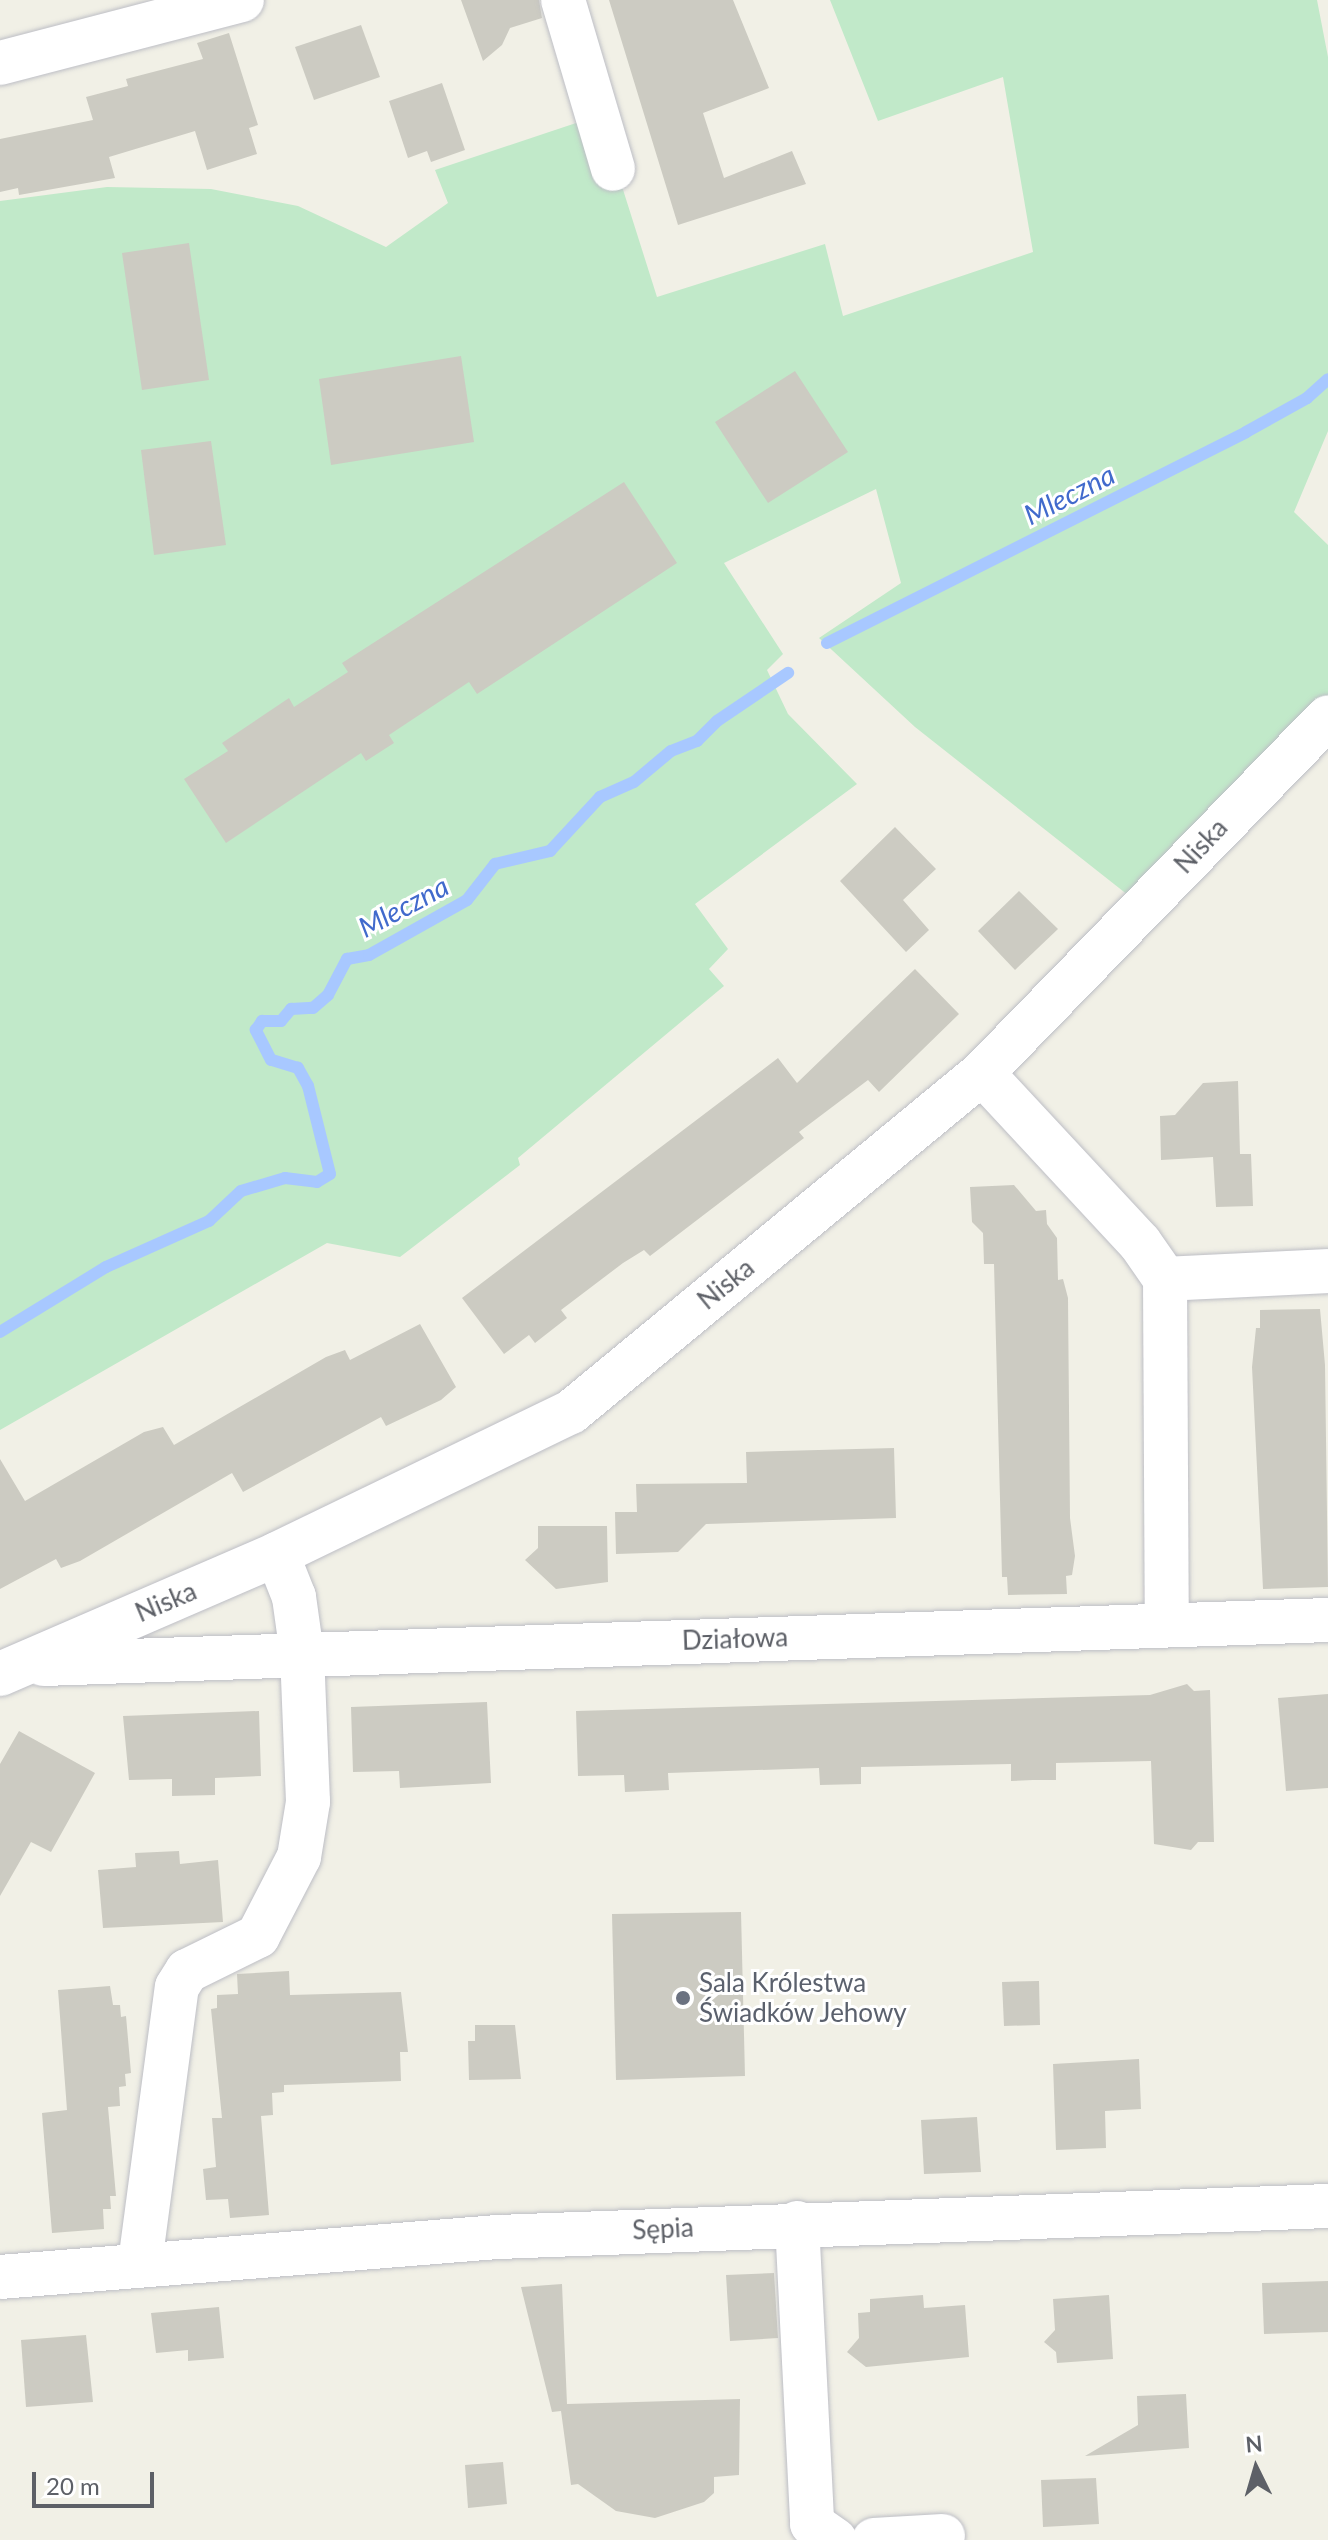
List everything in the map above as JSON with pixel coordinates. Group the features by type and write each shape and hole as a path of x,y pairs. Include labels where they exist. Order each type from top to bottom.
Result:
{"street":[{"path":"0,63 242,0"},
{"path":"563,0 613,169"},
{"name":"Niska","path":"8,1670 277,1554 571,1412 982,1073 1328,717"},
{"path":"982,1073 1140,1243 1165,1279 1167,1625"},
{"path":"1165,1279 1328,1271"},
{"path":"140,2263 177,1987 187,1971 239,1950 258,1936 299,1857 308,1802 302,1654 294,1597 277,1554"},
{"name":"Działowa","path":"8,1670 302,1654 1328,1620"},
{"name":"Sępia","path":"0,2277 140,2263 498,2237 797,2223 1328,2206"},
{"path":"797,2223 812,2524 835,2540"},
{"path":"874,2540 943,2536"}],"green space":[{"path":"830,0 1317,0 1328,57 1328,431 1294,512 1328,545 1328,701 1133,899 915,727 819,638 901,583 876,489 724,563 783,654 767,670 788,714 857,784 695,904 728,949 709,969 724,986 518,1158 520,1165 400,1257 327,1243 0,1430 0,201 107,187 211,189 298,206 386,247 448,203 435,170 585,120 619,177 657,297 825,244 843,316 1033,252 1003,77 878,121"}],"building":[{"path":"461,0 539,0 542,18 510,28 502,45 483,61"},
{"path":"609,0 733,0 769,88 703,113 724,178 792,151 806,184 678,225"},
{"path":"361,25 380,77 314,100 295,47"},
{"path":"229,33 258,125 249,128 257,154 207,170 195,131 109,157 115,178 19,195 18,188 0,192 0,139 93,120 86,97 128,86 126,79 203,59 197,43"},
{"path":"442,83 465,150 431,162 427,151 408,158 389,101"},
{"path":"189,243 209,380 142,390 122,253"},
{"path":"461,356 474,442 331,465 319,379"},
{"path":"795,371 848,452 768,503 715,422"},
{"path":"211,441 226,545 154,555 141,450"},
{"path":"624,482 677,563 477,694 469,682 389,735 394,743 366,761 361,753 226,843 184,779 228,751 222,743 289,698 294,707 348,672 342,663"},
{"path":"895,827 936,869 903,900 929,930 906,952 840,881"},
{"path":"1019,891 1058,929 1015,970 978,931"},
{"path":"915,969 959,1014 879,1092 868,1080 799,1132 804,1138 650,1256 644,1250 561,1310 567,1318 535,1343 529,1335 504,1354 462,1298 778,1058 797,1083"},
{"path":"1238,1081 1240,1154 1251,1154 1253,1206 1216,1207 1213,1157 1161,1160 1160,1116 1175,1115 1203,1083"},
{"path":"1014,1185 1036,1211 1046,1210 1047,1224 1057,1238 1058,1280 1063,1279 1068,1298 1070,1518 1075,1556 1072,1575 1066,1576 1067,1594 1008,1595 1007,1577 1002,1577 994,1264 984,1264 983,1233 972,1222 970,1187"},
{"path":"1320,1309 1325,1365 1328,1587 1263,1589 1252,1367 1256,1328 1260,1328 1260,1310"},
{"path":"420,1324 456,1387 441,1400 386,1426 381,1417 243,1492 232,1473 80,1561 61,1568 56,1559 0,1589 0,1459 25,1501 144,1432 163,1427 174,1445 326,1357 345,1350 350,1360"},
{"path":"894,1448 896,1518 706,1524 678,1552 616,1554 615,1512 637,1512 636,1484 747,1483 746,1452"},
{"path":"538,1526 607,1526 608,1582 556,1589 525,1560 538,1548"},
{"path":"1187,1684 1194,1691 1210,1690 1214,1842 1198,1842 1191,1850 1154,1844 1151,1761 1056,1763 1056,1780 1011,1781 1011,1764 861,1767 861,1784 820,1785 819,1768 668,1773 669,1790 625,1792 624,1775 578,1776 576,1711 1150,1695"},
{"path":"1328,1694 1328,1788 1286,1791 1278,1698"},
{"path":"487,1702 491,1783 400,1788 399,1771 353,1772 351,1707"},
{"path":"259,1711 261,1776 215,1778 215,1795 172,1796 172,1779 129,1780 123,1716"},
{"path":"19,1731 95,1773 51,1852 31,1842 0,1896 0,1764"},
{"path":"179,1851 180,1864 218,1860 223,1922 103,1928 98,1870 136,1867 135,1853"},
{"path":"741,1912 745,2076 616,2080 612,1914"},
{"path":"289,1971 290,1995 401,1992 408,2052 400,2052 401,2081 284,2085 284,2092 272,2093 273,2115 261,2116 269,2215 230,2218 228,2199 206,2200 203,2169 216,2167 212,2118 222,2118 211,2009 217,2008 217,1995 238,1994 237,1974"},
{"path":"1039,1981 1040,2025 1004,2026 1002,1982"},
{"path":"110,1986 113,2005 120,2005 121,2017 126,2016 131,2073 125,2074 126,2086 119,2087 120,2106 108,2107 116,2196 110,2196 111,2209 103,2209 104,2229 52,2233 42,2113 67,2110 58,1990"},
{"path":"475,2025 515,2025 521,2079 469,2080 468,2041 475,2041"},
{"path":"1139,2059 1141,2109 1105,2111 1106,2148 1056,2150 1053,2064"},
{"path":"977,2117 981,2172 924,2174 921,2120"},
{"path":"774,2273 778,2338 730,2341 726,2275"},
{"path":"1328,2281 1328,2332 1264,2334 1262,2283"},
{"path":"562,2284 567,2404 740,2399 739,2475 714,2477 714,2493 704,2502 655,2518 616,2511 578,2484 571,2485 561,2411 552,2412 521,2287"},
{"path":"923,2295 924,2308 965,2305 969,2357 866,2367 847,2352 859,2338 858,2313 870,2312 870,2299"},
{"path":"1109,2295 1113,2359 1057,2363 1056,2352 1044,2342 1055,2330 1053,2299"},
{"path":"219,2307 224,2358 188,2361 188,2350 156,2353 151,2313"},
{"path":"86,2335 93,2402 26,2407 21,2340"},
{"path":"1186,2394 1189,2448 1085,2456 1138,2425 1137,2396"},
{"path":"503,2462 507,2504 468,2508 465,2465"},
{"path":"1096,2478 1099,2524 1043,2527 1041,2480"}],"waterway":[{"name":"Mleczna","path":"827,643 1246,432 1307,398 1328,379"},
{"name":"Mleczna","path":"0,1332 106,1267 209,1221 241,1191 285,1178 317,1182 330,1174 308,1086 298,1068 271,1060 256,1030 262,1021 281,1021 291,1009 313,1008 328,995 347,959 369,955 467,900 495,864 550,851 600,797 634,782 671,751 697,741 717,721 788,673"}],"place":[{"name":"Sala Królestwa Świadków Jehowy","path":"683,1998"}]}
